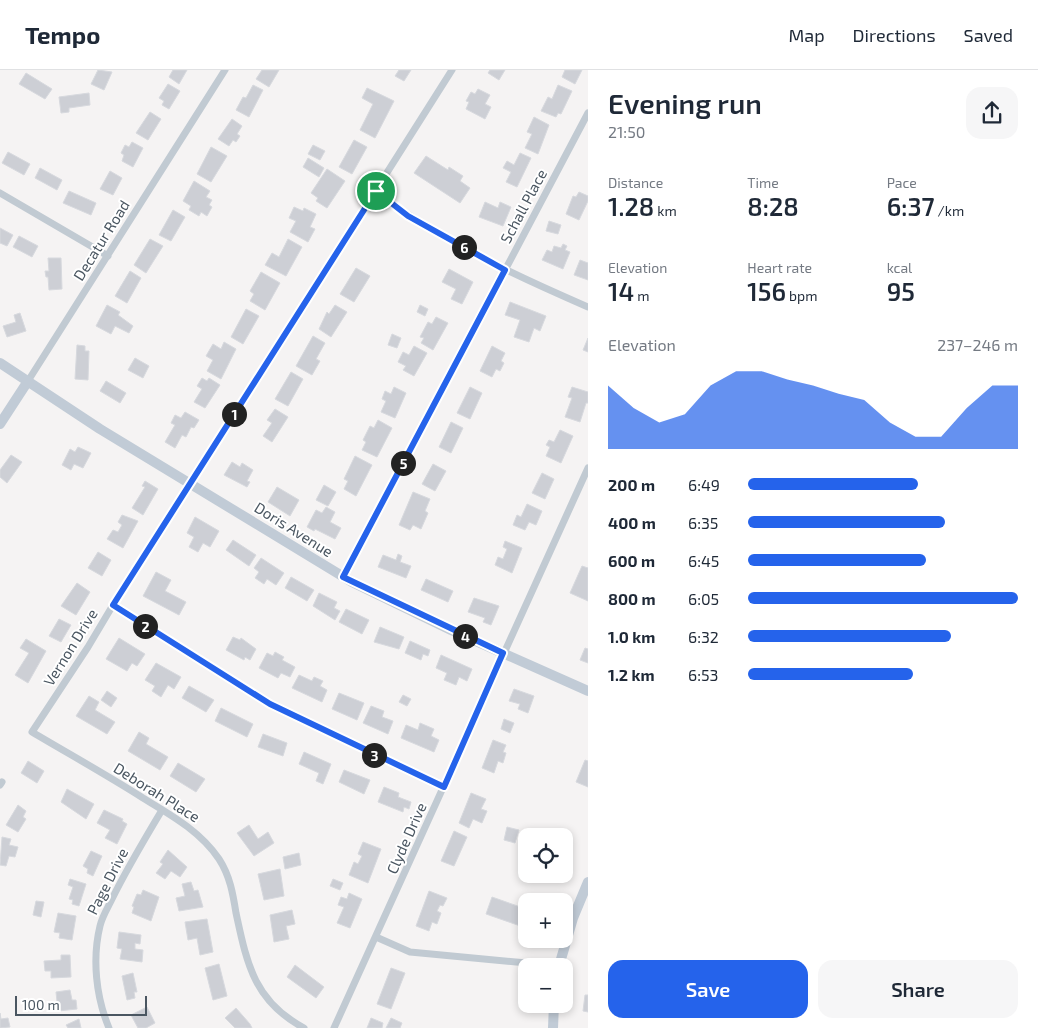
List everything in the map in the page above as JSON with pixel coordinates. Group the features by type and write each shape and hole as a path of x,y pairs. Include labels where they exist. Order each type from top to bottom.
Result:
{"street":[{"name":"Decatur Road","path":"0,424 225,70"},
{"name":"Vernon Drive","path":"32,732 88,648 113,605 452,70"},
{"name":"Schall Place","path":"343,577 588,114"},
{"path":"376,191 408,216 505,270 588,307"},
{"path":"0,193 108,256"},
{"name":"Doris Avenue","path":"0,362 100,429 343,577 588,691"},
{"name":"Clyde Drive","path":"334,1028 588,468"},
{"path":"113,605 270,704 444,787"},
{"name":"Deborah Place","path":"32,732 162,810 199,835 219,860 231,883 243,947 260,991 288,1019 304,1028"},
{"name":"Page Drive","path":"109,1028 103,1013 98,988 96,957 100,924 120,882 162,810"},
{"path":"561,958 572,918 588,882"},
{"path":"376,937 410,952 518,962"},
{"path":"553,1028 554,1013"}],"building":[{"path":"98,70 112,72 104,90 91,84"},
{"path":"173,70 187,70 179,84 169,77"},
{"path":"262,70 279,70 269,87 256,79"},
{"path":"399,70 411,70 404,81 395,76"},
{"path":"490,70 505,70 499,80 488,73"},
{"path":"565,70 582,70 575,84 562,77"},
{"path":"26,73 52,89 45,99 19,84"},
{"path":"168,84 180,91 169,109 162,105 164,101 159,98"},
{"path":"253,85 263,90 249,117 236,110 243,97 246,98"},
{"path":"558,85 572,91 561,114 558,113 556,117 541,111 548,97 552,99"},
{"path":"367,88 394,101 375,138 360,130 373,104 362,98"},
{"path":"478,89 490,95 485,104 491,107 485,119 466,109 469,102 466,101 471,92 475,94"},
{"path":"89,93 90,105 69,108 69,112 61,113 59,97"},
{"path":"150,112 161,119 148,140 136,133"},
{"path":"534,117 549,125 538,154 525,148 532,134 527,132"},
{"path":"232,119 242,126 237,134 240,136 236,142 233,140 229,146 218,139"},
{"path":"354,140 367,147 352,174 339,167"},
{"path":"132,142 143,148 133,167 122,161 124,155 121,153 125,145 129,147"},
{"path":"313,145 325,151 320,160 308,154"},
{"path":"211,147 227,156 211,182 197,174"},
{"path":"8,152 30,164 24,175 2,163"},
{"path":"520,153 531,158 517,187 506,182 511,172 503,168 507,161 514,165"},
{"path":"426,156 448,170 449,167 463,176 460,181 470,188 460,203 414,173"},
{"path":"308,158 324,168 319,177 303,167"},
{"path":"40,168 62,180 57,190 35,178"},
{"path":"327,169 345,181 327,208 316,201 318,198 311,193"},
{"path":"110,171 122,178 113,195 100,189"},
{"path":"194,181 210,191 206,197 212,200 209,205 212,207 207,216 201,212 199,216 189,210 191,206 183,201"},
{"path":"69,191 96,203 91,215 63,203"},
{"path":"579,192 588,196 588,201 579,220 566,214 573,196 576,197"},
{"path":"485,202 498,208 500,202 511,207 503,226 479,217"},
{"path":"294,207 303,211 304,208 316,214 310,227 315,229 308,242 290,232 296,221 289,218"},
{"path":"173,210 185,217 171,241 159,235"},
{"path":"549,221 561,225 558,234 546,231"},
{"path":"0,228 13,235 7,246 0,243"},
{"path":"19,236 38,246 32,257 13,247"},
{"path":"150,239 163,246 146,273 134,265"},
{"path":"288,239 302,247 286,276 265,265 272,253 279,257"},
{"path":"563,244 567,246 565,250 570,252 563,269 542,260 547,250 552,252 554,246 561,248"},
{"path":"48,258 61,258 62,289 49,290 48,277 46,277 45,271 49,271"},
{"path":"580,260 588,263 588,280 574,275"},
{"path":"356,268 370,276 354,302 340,294"},
{"path":"449,269 473,282 462,304 451,299 456,289 442,282"},
{"path":"130,271 141,278 127,303 115,296"},
{"path":"261,272 280,283 265,310 250,301 254,294 250,291"},
{"path":"510,302 546,316 540,331 534,328 529,342 514,337 520,320 505,315"},
{"path":"107,305 120,312 118,315 133,326 129,333 115,326 111,334 96,326"},
{"path":"335,305 347,312 331,337 319,329 327,312 329,314"},
{"path":"420,305 428,309 425,316 417,312"},
{"path":"246,309 259,316 243,344 231,337"},
{"path":"20,313 26,331 7,337 3,326 16,322 14,315"},
{"path":"436,317 448,323 433,350 421,343 424,338 420,337 428,322 432,324"},
{"path":"392,334 401,338 397,348 388,345"},
{"path":"313,336 325,343 316,359 320,361 312,375 296,366"},
{"path":"588,338 588,352 583,350"},
{"path":"224,342 236,349 221,379 207,371 213,360 206,356 213,344 221,349"},
{"path":"77,345 85,346 85,351 89,351 88,380 75,379"},
{"path":"414,346 427,353 414,376 403,370 406,366 398,362 403,352 409,355"},
{"path":"492,346 505,353 501,361 504,363 500,371 496,369 492,377 480,371"},
{"path":"135,358 149,366 143,378 128,370"},
{"path":"291,372 303,379 288,406 275,399"},
{"path":"202,378 207,381 209,378 220,385 205,408 194,402 202,389 197,386"},
{"path":"106,381 126,393 120,403 100,391"},
{"path":"394,387 406,393 395,418 381,412 386,401 382,399 385,391 391,394"},
{"path":"470,387 482,393 470,419 457,413"},
{"path":"572,387 588,392 588,403 586,403 580,422 565,417 572,398 568,397"},
{"path":"275,409 288,417 272,442 263,436 272,423 267,420"},
{"path":"185,412 199,420 194,428 191,427 186,437 182,435 175,448 165,442 175,425 171,423 175,415 181,418"},
{"path":"378,420 392,428 377,457 362,450 366,442 363,440 370,426 374,428"},
{"path":"451,422 463,428 451,453 439,447"},
{"path":"560,430 573,436 561,463 546,456 550,447 546,445 549,440 554,442"},
{"path":"78,447 91,453 83,468 74,464 71,470 62,465 70,449 75,452"},
{"path":"11,455 22,462 7,483 0,477 0,470"},
{"path":"355,456 372,465 356,496 344,489 348,481 344,479"},
{"path":"232,462 240,467 242,463 253,470 247,481 250,482 247,487 224,475"},
{"path":"433,464 446,471 435,491 422,484"},
{"path":"542,473 554,479 545,499 532,493"},
{"path":"145,481 158,489 143,515 132,508 145,487 142,486"},
{"path":"324,485 336,492 328,506 316,500"},
{"path":"277,487 299,500 290,516 268,502"},
{"path":"413,492 430,499 425,511 428,513 421,529 413,525 410,530 399,525"},
{"path":"527,504 542,511 536,525 529,522 525,530 513,525 517,515 521,517"},
{"path":"326,507 335,512 330,522 341,528 335,539 307,527 316,510 322,513"},
{"path":"122,515 138,521 123,548 107,539 113,530 118,532 122,525 118,522"},
{"path":"195,517 219,531 210,547 203,543 198,552 189,547 194,537 187,533"},
{"path":"233,540 256,555 249,566 226,550"},
{"path":"505,541 522,548 512,573 495,565 498,557 503,559 507,549 503,547"},
{"path":"98,552 111,560 102,576 88,568"},
{"path":"398,554 402,556 400,562 411,566 406,578 378,567 383,555 396,560"},
{"path":"261,558 284,573 276,585 267,579 264,584 255,578 259,572 254,568"},
{"path":"582,566 588,568 588,601 570,593"},
{"path":"156,572 171,580 165,591 186,602 179,615 143,596"},
{"path":"291,577 314,590 307,601 285,588"},
{"path":"426,579 453,591 448,602 421,590"},
{"path":"77,583 90,592 76,615 61,606"},
{"path":"319,593 337,602 334,608 340,611 335,620 313,606"},
{"path":"474,598 499,606 491,625 483,622 485,618 468,612"},
{"path":"346,609 369,620 362,634 339,622"},
{"path":"59,619 71,625 61,642 49,636"},
{"path":"380,627 404,637 399,649 374,642"},
{"path":"233,637 240,640 241,638 256,649 250,660 245,657 244,660 226,650"},
{"path":"119,638 145,654 137,666 132,663 127,671 106,659"},
{"path":"26,639 46,651 28,683 15,675 29,653 20,648"},
{"path":"410,641 430,650 428,656 423,654 421,660 405,653"},
{"path":"585,648 588,649 588,663 580,660"},
{"path":"275,652 284,657 282,660 295,667 290,677 281,673 278,678 259,668 267,653 273,656"},
{"path":"441,655 472,669 467,681 459,677 456,685 444,680 447,673 436,668"},
{"path":"156,663 181,677 174,689 168,685 161,697 152,691 155,686 145,680"},
{"path":"299,675 312,681 314,677 323,681 320,686 327,690 322,702 292,688"},
{"path":"189,686 214,700 206,712 182,698"},
{"path":"514,689 534,696 528,713 518,709 520,704 509,701"},
{"path":"107,691 117,698 111,707 101,700"},
{"path":"339,693 364,703 357,720 332,709"},
{"path":"403,695 411,699 407,706 399,702"},
{"path":"89,696 99,702 95,710 115,722 107,734 76,716"},
{"path":"371,706 384,711 382,717 393,721 388,734 363,723"},
{"path":"221,708 253,724 247,737 215,721"},
{"path":"504,719 514,723 510,733 501,729"},
{"path":"420,723 434,729 431,736 439,740 434,752 401,738 406,725 418,730"},
{"path":"139,732 149,738 146,744 168,757 160,770 128,751"},
{"path":"263,734 287,743 283,756 258,747"},
{"path":"493,740 506,745 503,752 506,753 503,763 498,761 494,773 482,768"},
{"path":"304,752 331,764 323,784 316,781 319,773 299,764"},
{"path":"585,760 588,761 588,787 576,782"},
{"path":"28,761 44,771 37,783 21,773"},
{"path":"178,763 205,779 196,792 170,776"},
{"path":"344,770 370,780 364,794 339,782"},
{"path":"384,787 399,793 398,797 411,802 409,809 404,807 403,812 378,802"},
{"path":"67,789 94,804 86,819 61,802"},
{"path":"471,793 486,799 481,809 487,811 482,823 473,819 469,828 459,823"},
{"path":"18,805 26,811 23,817 26,819 18,832 6,825"},
{"path":"104,810 123,819 122,821 127,824 117,844 105,838 110,830 97,823"},
{"path":"249,825 258,839 268,832 274,843 254,856 237,833"},
{"path":"507,827 518,830 515,843 504,840"},
{"path":"454,831 467,837 454,866 441,861"},
{"path":"2,837 11,839 9,845 18,847 15,857 9,856 6,866 0,865"},
{"path":"363,842 381,849 368,883 349,875 354,862 358,864 362,856 358,854"},
{"path":"168,850 187,867 180,877 171,871 165,879 156,873 163,864 160,862"},
{"path":"91,851 102,856 93,876 87,873 88,869 83,866"},
{"path":"299,853 301,865 285,869 283,857"},
{"path":"280,869 284,896 264,900 258,874"},
{"path":"70,879 86,884 79,906 72,904 73,900 69,899 73,887 68,885"},
{"path":"333,879 343,883 340,890 330,886"},
{"path":"191,882 194,891 198,890 203,907 179,911 176,898 185,896 182,884"},
{"path":"143,890 159,897 151,921 132,913 134,907 132,906 137,894 141,895"},
{"path":"429,891 447,898 443,906 440,905 437,911 441,913 437,924 432,922 429,931 416,926"},
{"path":"349,893 362,899 350,928 337,923 344,907 338,905 341,897 347,899"},
{"path":"492,897 518,906 518,925 486,914"},
{"path":"36,901 44,902 41,917 33,915"},
{"path":"292,910 295,924 286,926 289,939 274,942 270,915"},
{"path":"58,913 76,916 72,940 59,938 60,933 54,932"},
{"path":"207,919 213,952 200,955 197,938 188,940 185,922"},
{"path":"119,932 141,935 140,944 135,943 135,949 143,950 142,962 120,959 122,949 117,948"},
{"path":"61,955 70,955 71,977 51,978 51,971 45,971 44,961 61,960"},
{"path":"219,964 227,996 213,1000 205,968"},
{"path":"295,965 324,987 316,998 287,977"},
{"path":"391,968 405,973 391,1009 377,1004"},
{"path":"133,973 137,992 134,992 135,998 127,1000 122,976"},
{"path":"70,990 72,1000 76,1000 77,1009 58,1011 56,992"},
{"path":"585,995 588,995 588,1012 583,1011"},
{"path":"147,1007 155,1023 146,1028 138,1028 131,1015"},
{"path":"236,1008 252,1028 235,1028 225,1018"},
{"path":"0,1013 1,1019 8,1018 10,1027 0,1028"},
{"path":"371,1018 383,1023 382,1028 367,1028"},
{"path":"391,1018 402,1023 400,1028 386,1028"},
{"path":"79,1019 81,1028 68,1028 66,1025"}],"route":[{"path":"376,191 408,216 505,270 343,577 451,630 503,653 444,787 312,726 270,704 241,688 113,605 376,191"}]}
